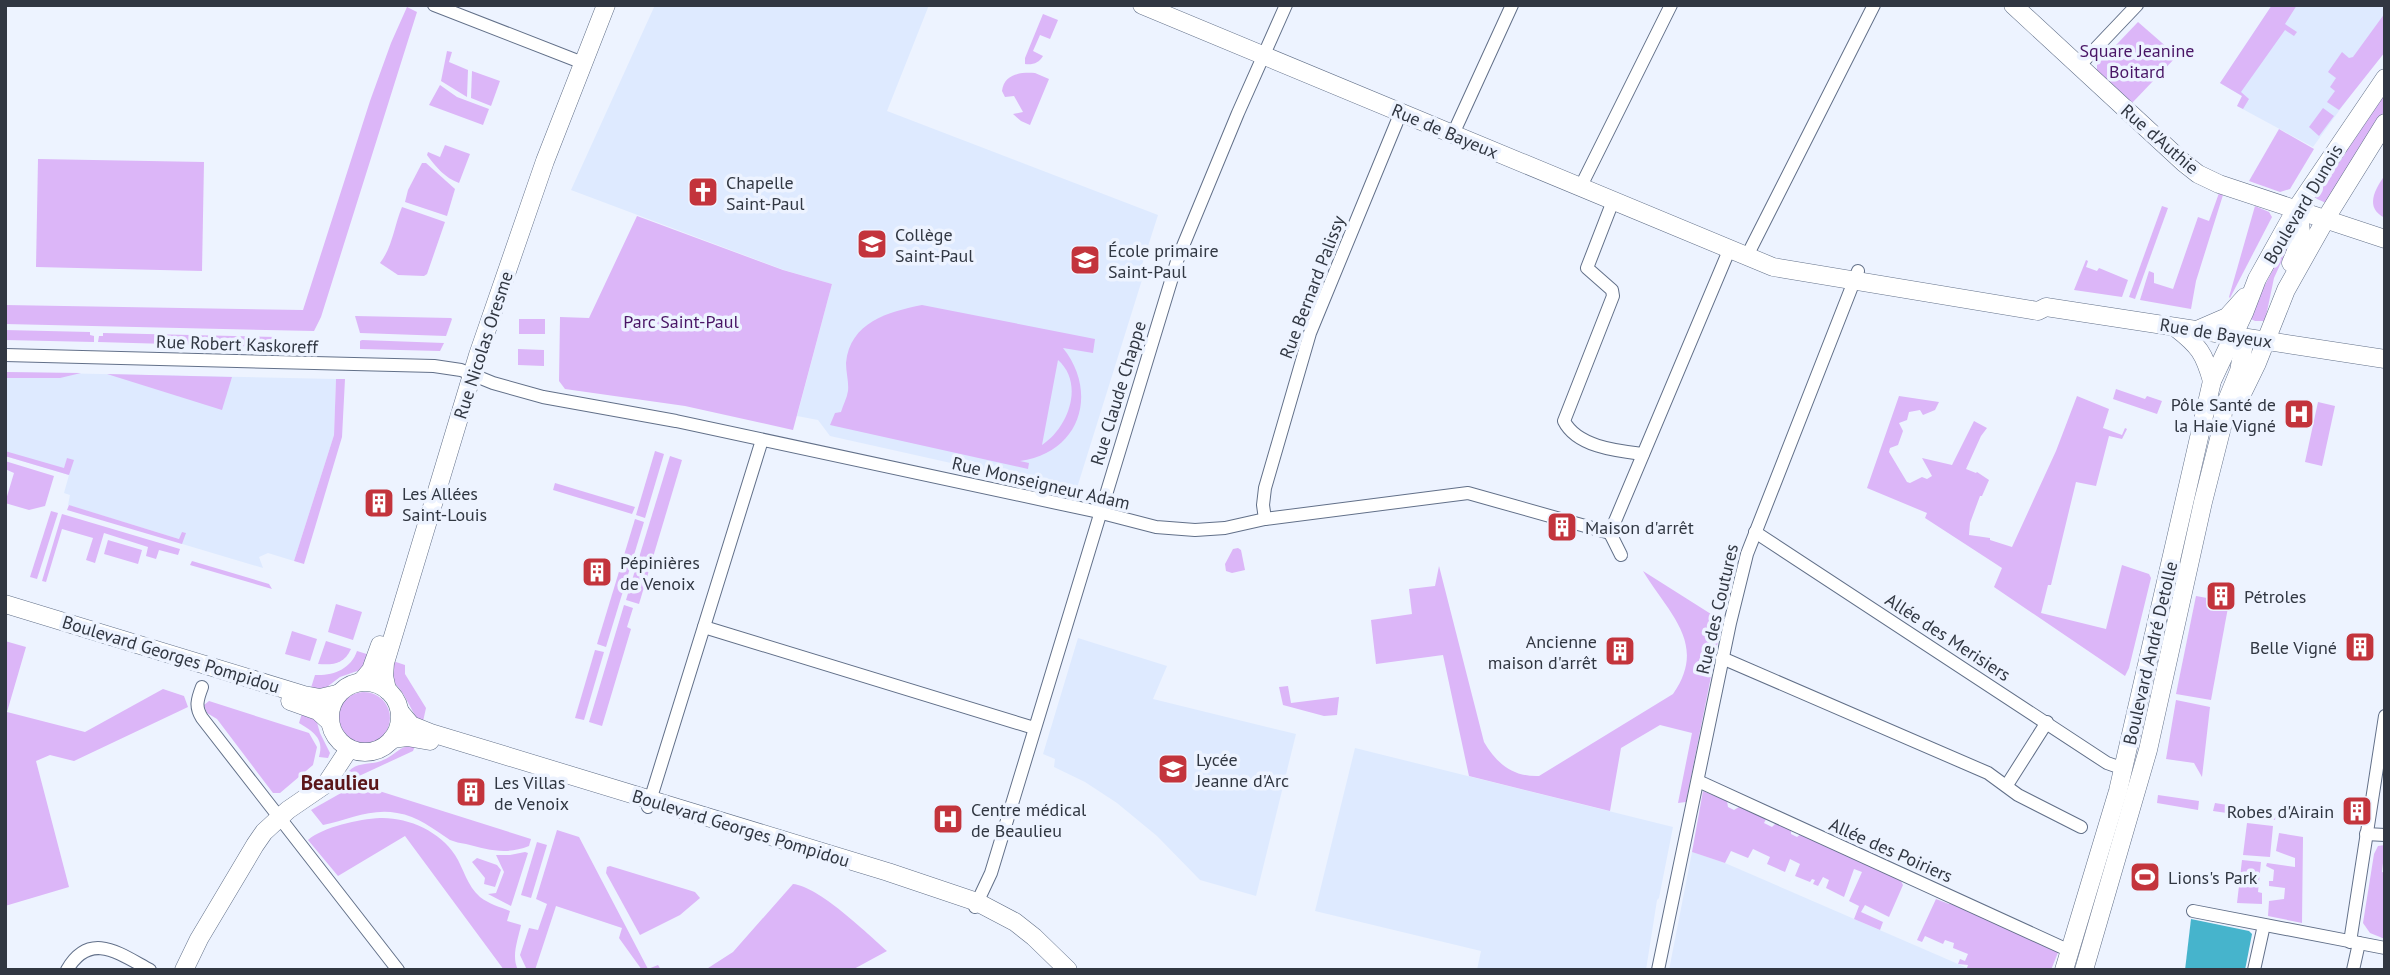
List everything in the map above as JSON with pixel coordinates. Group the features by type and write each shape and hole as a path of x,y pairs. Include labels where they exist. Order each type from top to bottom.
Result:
{"street":[{"path":"434,5 579,61"},
{"name":"Rue Nicolas Oresme","path":"360,682 371,670 378,653 468,373 545,161 596,5"},
{"name":"Rue Nicolas Oresme","path":"579,61 606,5"},
{"name":"Rue de Bayeux","path":"1142,5 1580,188 1748,254 1773,267 2040,301 2046,307 2385,359"},
{"name":"Rue Claude Chappe","path":"976,905 989,879 1178,258 1262,55 1286,5"},
{"path":"1453,134 1512,5"},
{"path":"1580,188 1671,5"},
{"path":"1748,254 1874,5"},
{"name":"Rue d'Authie","path":"2013,5 2163,145 2199,174 2219,184 2326,219"},
{"path":"2079,66 2137,5"},
{"name":"Boulevard Dunois","path":"2239,337 2258,279 2296,209 2385,78"},
{"name":"Rue Bernard Palissy","path":"1265,519 1265,488 1310,333 1401,113"},
{"name":"Boulevard Dunois","path":"2265,341 2286,290 2385,123"},
{"path":"1613,201 1587,268 1612,290 1613,296 1564,421 1572,432 1580,437 1604,447 1643,454"},
{"path":"2286,290 2291,264 2302,233 2296,209"},
{"path":"2326,219 2385,239"},
{"path":"1621,555 1611,533 1730,248"},
{"name":"Rue des Coutures","path":"1658,970 1722,658 1747,554 1857,276"},
{"path":"2197,330 2227,317 2258,279"},
{"path":"2173,327 2194,342 2203,353 2211,381"},
{"name":"Boulevard André Detolle","path":"2064,970 2123,769 2211,381 2239,337"},
{"name":"Boulevard André Detolle","path":"2084,970 2138,785 2222,427 2223,410 2239,371 2239,337"},
{"name":"Boulevard André Detolle","path":"2222,427 2233,412 2265,341"},
{"name":"Rue Robert Kaskoreff","path":"5,355 434,366 468,373"},
{"name":"Rue Nicolas Oresme","path":"387,690 384,676 386,663 468,373"},
{"name":"Rue Monseigneur Adam","path":"468,373 552,399 676,421 1100,512 1156,527 1225,528 1265,519 1468,492 1611,533"},
{"path":"649,804 762,440"},
{"name":"Allée des Merisiers","path":"1755,531 2107,763 2123,769"},
{"name":"Boulevard Georges Pompidou","path":"5,604 304,695 320,698 337,694"},
{"name":"Boulevard Georges Pompidou","path":"5,614 293,701 318,711 329,721"},
{"path":"704,627 1034,728"},
{"path":"1722,658 1988,773 2018,794 2081,827"},
{"path":"360,682 370,682 387,690 396,700 400,712 399,723 392,739 372,751 349,749 335,737 329,721 329,712 337,694 360,682"},
{"path":"202,687 197,710 398,970"},
{"name":"Boulevard Georges Pompidou","path":"400,712 411,725 431,733 649,804"},
{"path":"2353,970 2366,834 2385,716"},
{"path":"2007,785 2047,722"},
{"name":"Boulevard Georges Pompidou","path":"392,739 421,738 936,887 1015,922 1068,970"},
{"path":"184,970 247,856 264,832 326,784 349,749"},
{"path":"2123,769 2138,785"},
{"name":"Allée des Poiriers","path":"1698,781 2070,951"},
{"path":"2366,834 2385,835"},
{"name":"Boulevard Georges Pompidou","path":"976,905 1016,933 1057,970"},
{"path":"2193,911 2385,948"},
{"path":"2254,970 2264,925"},
{"path":"67,970 82,951 99,947 109,949 150,970"}],"shaded area":[{"name":"Collège Saint-Paul","path":"655,5 929,5 887,111 1158,215 1142,265 1146,267 1076,491 830,436 818,420 797,416 832,284 784,270 571,190"},
{"path":"2272,5 2385,5 2385,47 2313,147 2237,106 2242,96 2220,83"},
{"path":"5,372 336,379 334,435 294,561 268,553 259,557 263,568 68,505 70,495 64,493 69,475 5,456"},
{"name":"Lycée Jeanne d'Arc","path":"1078,638 1167,666 1153,699 1296,734 1256,896 1200,880 1157,836 1117,803 1085,782 1054,767 1055,759 1043,754"},
{"path":"1355,748 1673,827 1657,900 1646,970 1477,970 1481,951 1315,911"},
{"path":"1692,852 1725,863 1972,970 1669,970"}],"green space":[{"path":"2272,5 2297,5 2285,24 2297,32 2294,36 2285,30 2241,92 2249,99 2243,109 2237,106 2242,96 2220,83"},
{"path":"407,7 417,12 321,317 314,331 5,324 5,305 303,310 370,101"},
{"path":"2385,13 2385,52 2339,110 2327,102 2335,91 2330,87 2336,78 2328,72 2342,52 2349,58 2353,57"},
{"path":"1043,14 1058,20 1050,39 1040,35 1033,51 1043,56 1036,63 1025,64 1025,58"},
{"name":"Square Jeanine Boitard","path":"2138,22 2177,56 2132,103 2097,71 2097,65"},
{"path":"447,51 452,52 449,62 468,70 467,97 441,81"},
{"path":"472,71 500,81 491,106 471,98"},
{"path":"1035,73 1049,79 1030,125 1013,114 1023,112 1014,96 1005,97 1002,91 1009,78 1018,74"},
{"path":"440,85 457,97 489,109 483,125 429,105"},
{"path":"2385,94 2385,110 2326,203 2315,198"},
{"path":"2323,108 2334,116 2319,136 2309,127"},
{"path":"2279,129 2314,149 2290,189 2280,192 2249,181"},
{"path":"445,145 470,154 459,183 437,168 427,155 428,152 440,157"},
{"path":"38,159 204,162 202,271 36,267"},
{"path":"422,163 426,163 455,189 447,216 405,202"},
{"path":"2385,175 2385,218 2375,209 2373,198"},
{"path":"2219,193 2223,195 2196,281 2191,309 2140,300 2149,271 2154,273 2154,283 2173,289 2198,217 2209,221"},
{"path":"2162,206 2168,208 2135,299 2129,297"},
{"path":"2255,206 2269,212 2272,217 2230,298 2229,297"},
{"path":"402,207 445,222 424,276 398,275 380,263 391,243"},
{"name":"Parc Saint-Paul","path":"637,216 783,270 832,284 793,430 685,406 565,389 559,381 560,317 589,318"},
{"path":"2288,242 2290,243 2274,278 2265,321 2255,321 2249,318 2252,309"},
{"path":"2086,260 2086,267 2097,271 2099,268 2128,280 2122,297 2074,290"},
{"path":"922,305 1095,339 1093,353 1063,348 1074,365 1080,384 1078,418 1069,434 1041,456 1020,461 1029,463 1028,469 830,425 835,413 841,412 847,396 846,363 855,338 873,321","holes":["1058,360 1071,381 1070,405 1059,428 1042,445"]},
{"path":"355,316 452,319 446,336 360,333"},
{"path":"519,319 545,319 545,334 519,334"},
{"path":"5,330 90,332 90,335 94,336 94,342 5,340"},
{"path":"103,333 276,337 276,347 98,342"},
{"path":"362,340 444,343 440,351 360,349"},
{"path":"518,349 544,350 544,366 518,365"},
{"path":"5,372 81,373 60,378 5,378"},
{"path":"107,374 232,377 222,410"},
{"path":"336,379 345,379 342,437 304,564 294,561 334,435"},
{"path":"2116,389 2145,399 2147,396 2162,401 2157,414 2113,399"},
{"path":"1899,396 1939,402 1935,410 1923,415 1920,410 1909,412 1907,420 1899,423 1903,431 1898,445 1890,448 1889,452 1907,482 1932,476 1922,458 1952,465 1974,421 1987,428 1966,469 1989,480 1970,523 1969,535 1990,538 2012,547 2056,451 2077,396 2109,409 2103,428 2122,435 2125,428 2127,429 2122,439 2109,436 2096,486 2076,482 2051,585 2048,585 2041,613 2106,629 2122,565 2149,574 2151,578 2125,676 1994,587 2002,568 1925,518 1927,513 1867,488"},
{"path":"2318,402 2335,406 2322,466 2305,462"},
{"path":"5,451 64,468 67,458 74,460 69,475 5,456"},
{"path":"655,451 664,454 645,518 636,515"},
{"path":"670,456 682,460 639,604 626,600"},
{"path":"5,461 54,476 45,506 29,510 5,503 14,473 5,469"},
{"path":"555,483 635,507 632,514 553,490"},
{"path":"69,505 179,539 182,532 186,533 182,544 67,510"},
{"path":"51,511 58,513 37,579 30,577"},
{"path":"62,514 180,549 178,555 159,550 156,559 146,556 148,547 104,533 95,563 86,560 93,538 62,529 46,582 42,581"},
{"path":"635,519 644,522 606,647 597,644"},
{"path":"108,540 142,550 138,564 104,554"},
{"path":"1233,549 1241,550 1245,570 1232,573 1226,571 1225,564"},
{"path":"192,561 269,584 272,589 190,565"},
{"path":"1439,566 1484,742 1500,763 1530,776 1539,776 1673,694 1683,676 1687,660 1686,644 1681,630 1643,571 1722,621 1686,802 1678,803 1692,733 1660,725 1621,748 1610,811 1469,776 1443,655 1376,664 1371,620 1412,614 1409,589 1435,586"},
{"path":"2196,596 2229,602 2211,700 2176,694"},
{"path":"336,604 362,612 353,640 328,632"},
{"path":"624,605 633,608 627,627 631,629 602,726 589,722"},
{"path":"292,631 317,639 310,661 285,654"},
{"path":"5,641 26,647 7,712 85,732 163,689 184,696 188,707 74,761 50,755 36,761 69,887 5,906"},
{"path":"326,641 351,649 345,658 338,662 318,664"},
{"path":"595,650 604,652 584,720 575,718"},
{"path":"357,651 373,656 363,669 340,677 323,690 310,691 315,675 328,674 346,667"},
{"path":"390,660 405,665 405,674 426,708 422,726 390,679"},
{"path":"1288,686 1291,703 1339,697 1337,715 1324,716 1283,705 1279,687"},
{"path":"364,692 374,694 382,700 388,708 388,728 382,736 374,742 364,744 354,742 346,736 340,728 338,718 340,708 346,700 354,694"},
{"path":"2176,700 2210,707 2202,777 2194,763 2166,759"},
{"path":"209,701 309,733 317,747 313,765 280,793 273,793 217,719 207,713 204,705"},
{"path":"303,710 316,719 330,753 328,758 319,757 319,740 313,732 299,723"},
{"path":"416,743 413,751 359,776 349,771 360,765 381,761"},
{"path":"357,784 531,839 529,846 498,851 482,848 450,840 412,817 387,812 369,813 323,825 311,810"},
{"path":"1703,791 1727,801 1728,807 1734,810 1739,807 1766,819 1764,823 1772,827 1776,823 1791,830 1791,834 1797,837 1801,834 1901,881 1903,885 1889,917 1865,905 1861,912 1883,922 1880,930 1854,919 1859,906 1849,901 1862,872 1854,869 1844,897 1826,888 1829,880 1823,877 1818,886 1813,884 1815,880 1810,882 1795,876 1800,864 1790,859 1785,872 1767,864 1770,857 1753,849 1748,858 1731,851 1725,863 1692,852"},
{"path":"2158,795 2199,801 2198,810 2157,803"},
{"path":"2215,803 2276,813 2275,820 2213,811"},
{"path":"380,818 401,820 432,832 449,846 476,893 487,902 510,911 507,921 521,925 515,954 518,970 504,970 405,836 338,876 308,840 342,824"},
{"path":"2247,823 2273,826 2270,857 2243,855"},
{"path":"557,830 579,837 648,969 658,965 661,970 642,970 619,938 622,928 556,906 535,970 527,970 520,955 529,928 538,930 547,904 536,899"},
{"path":"2279,833 2303,837 2302,923 2268,916 2269,901 2284,899 2285,888 2269,886 2269,881 2273,881 2274,870 2266,866 2267,863 2295,867 2295,858 2276,851"},
{"path":"537,842 547,845 531,898 521,895"},
{"path":"2385,845 2382,872 2385,873 2385,939 2370,933 2363,923 2374,854 2378,846"},
{"path":"528,853 511,906 488,894 496,893 504,872 496,855"},
{"path":"477,858 497,865 501,870 495,887 484,884 485,878 472,862"},
{"path":"2242,860 2261,862 2258,892 2262,893 2262,904 2237,903"},
{"path":"607,867 695,892 700,898 680,915 640,935 606,873"},
{"path":"793,884 828,901 887,951 852,970 705,970 733,952"},
{"path":"1936,899 1949,904 1951,902 2059,950 2051,970 1972,970 1967,968 1968,965 1958,964 1960,959 1965,961 1968,954 1953,948 1954,943 1945,940 1943,944 1925,936 1922,942 1917,940"}],"water":[{"path":"2191,919 2249,931 2252,934 2245,970 2185,970"}],"place":[{"name":"Chapelle Saint-Paul","path":"703,192"},
{"name":"Collège Saint-Paul","path":"872,244"},
{"name":"École primaire Saint-Paul","path":"1085,260"},
{"name":"Pôle Santé de la Haie Vigné","path":"2299,414"},
{"name":"Les Allées Saint-Louis","path":"379,503"},
{"name":"Maison d'arrêt","path":"1562,527"},
{"name":"Pépinières de Venoix","path":"597,572"},
{"name":"Pétroles","path":"2221,596"},
{"name":"Belle Vigné","path":"2360,647"},
{"name":"Ancienne maison d'arrêt","path":"1620,651"},
{"name":"Lycée Jeanne d'Arc","path":"1173,769"},
{"name":"Les Villas de Venoix","path":"471,792"},
{"name":"Robes d'Airain","path":"2357,811"},
{"name":"Centre médical de Beaulieu","path":"948,819"},
{"name":"Lions's Park","path":"2145,877"}],"district":[{"name":"Beaulieu","path":"340,782"}]}
